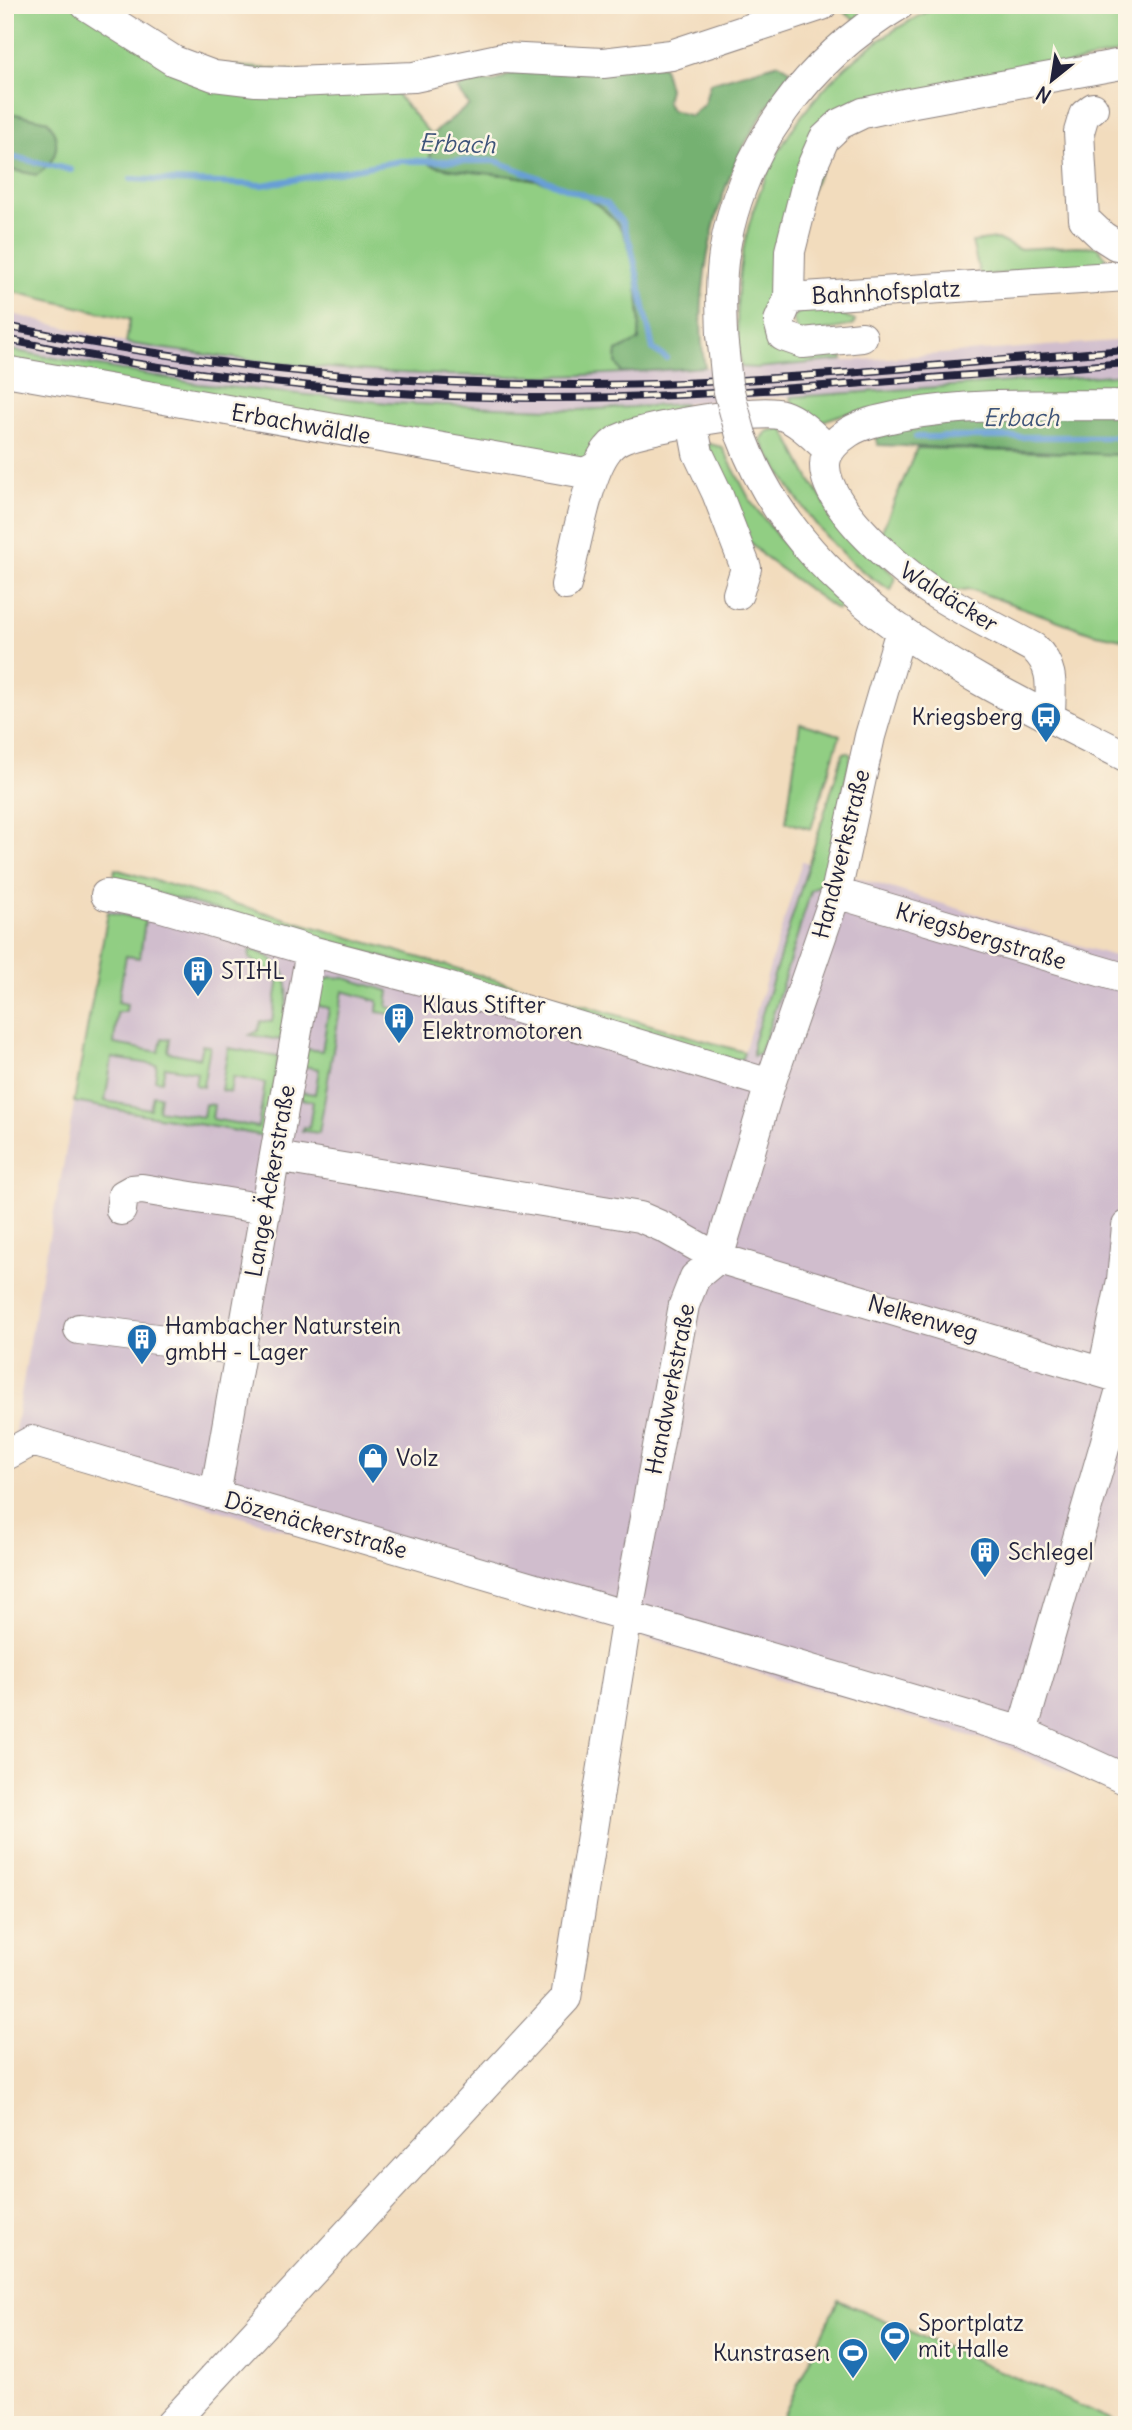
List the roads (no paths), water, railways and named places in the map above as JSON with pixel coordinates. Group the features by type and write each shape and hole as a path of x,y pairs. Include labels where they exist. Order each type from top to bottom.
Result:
{"street":[{"path":"86,5 174,61 214,76 281,82 414,77 503,58 603,63 671,55 821,6 852,36"},
{"path":"900,5 852,36 818,67 791,99 768,133 733,210 724,255 722,334 727,384 741,435 765,489 793,529 820,561 851,591 901,631 981,683 1127,757"},
{"name":"Bahnhofsplatz","path":"1124,277 789,298 790,251 810,171 824,139 840,124 863,113 909,103 1127,63"},
{"path":"1093,108 1084,115 1079,132 1084,219 1102,236 1121,244 1124,277"},
{"path":"789,298 779,321 783,336 803,343 862,337"},
{"name":"Erbachwäldle","path":"5,371 585,472 596,467"},
{"path":"566,585 596,467 609,447 622,438 657,427 780,414 794,420 829,450 849,432 881,419 934,410 1127,405"},
{"path":"695,422 698,453 717,493 746,568 738,594"},
{"name":"Waldäcker","path":"829,450 825,465 830,489 848,516 895,564 935,593 1034,648 1044,657 1050,671 1050,717"},
{"name":"Handwerkstraße","path":"170,2425 566,1998 627,1616 684,1305 695,1277 718,1258 770,1084 836,893 870,736 901,631"},
{"name":"Kriegsbergstraße","path":"836,893 1127,979"},
{"path":"106,895 158,914 444,986 770,1084"},
{"name":"Lange Äckerstraße","path":"215,1495 311,951"},
{"name":"Nelkenweg","path":"276,1157 640,1216 718,1258 1118,1377"},
{"path":"121,1210 123,1195 142,1189 265,1209"},
{"path":"1022,1732 1118,1377 1127,1226"},
{"path":"79,1329 242,1350"},
{"name":"Dözenäckerstraße","path":"8,1454 32,1441 627,1616"},
{"path":"627,1616 1022,1732 1127,1780"}],"waterway":[{"name":"Erbach","path":"5,155 71,170"},
{"name":"Erbach","path":"131,179 263,185 400,161 496,161 607,204 622,222 631,246 653,349 666,358"},
{"name":"Erbach","path":"916,437 1127,437"}],"railway":[{"path":"5,326 223,363 369,377 516,384 724,381 1127,350"},
{"path":"5,339 136,364 267,382 400,393 533,398 724,392 1127,363"}],"place":[{"name":"Kriegsberg","path":"1046,744"},
{"name":"STIHL","path":"198,998"},
{"name":"Klaus Stifter Elektromotoren","path":"399,1045"},
{"name":"Hambacher Naturstein gmbH - Lager","path":"142,1366"},
{"name":"Volz","path":"373,1485"},
{"name":"Schlegel","path":"985,1579"},
{"name":"Sportplatz mit Halle","path":"895,2363"},
{"name":"Kunstrasen","path":"853,2380"}]}
